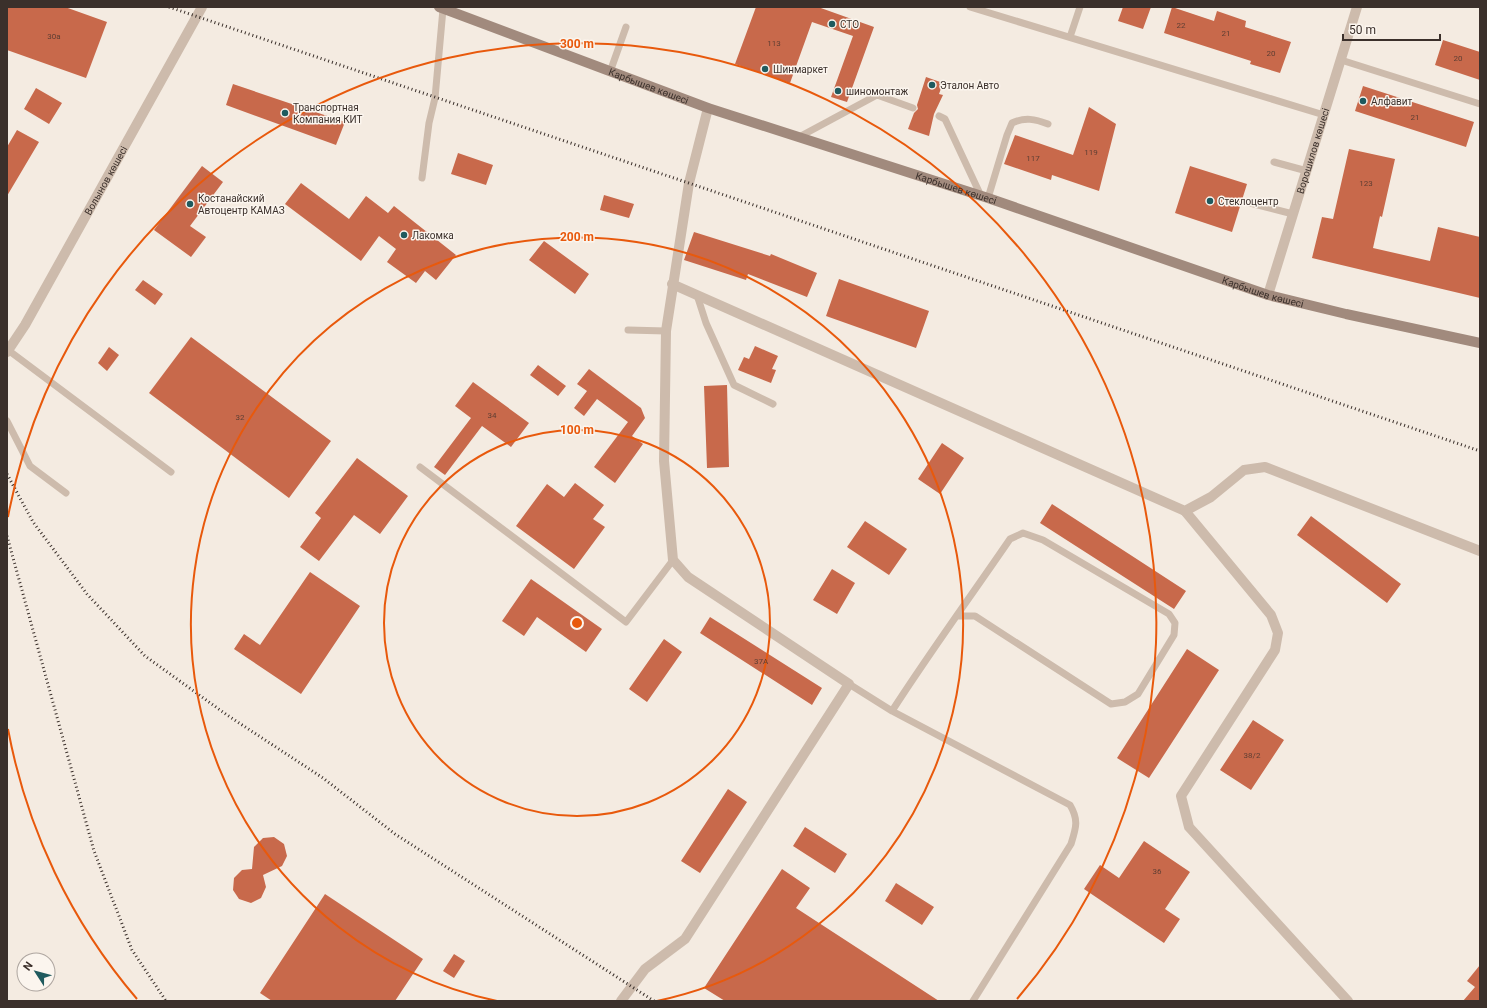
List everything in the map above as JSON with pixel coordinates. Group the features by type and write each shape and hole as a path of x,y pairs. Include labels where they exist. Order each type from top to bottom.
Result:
{"main road":[{"name":"Карбышев көшесі","path":"441,8 708,108 985,197 1268,294 1354,316 1480,343"}],"street":[{"name":"Волынов көшесі","path":"8,351 25,325 202,7"},
{"name":"Ворошилов көшесі","path":"1268,294 1357,7"},
{"path":"621,1001 644,969 685,939 849,684 688,577 673,560 664,461 666,331 672,284 689,183 708,108"},
{"path":"672,284 1185,511 1271,614 1278,632 1275,650 1181,796 1189,827 1348,1001"},
{"path":"1185,511 1211,497 1244,470 1265,467 1480,551"}],"lane":[{"path":"970,7 1324,115"},
{"path":"1070,37 1080,7"},
{"path":"422,178 429,123 435,98 441,8"},
{"path":"610,72 626,27"},
{"path":"1341,60 1480,104"},
{"path":"799,137 877,95 913,108"},
{"path":"939,116 945,118 985,197"},
{"path":"985,197 1012,123 1021,119 1036,119 1048,124"},
{"path":"1274,162 1306,171"},
{"path":"1246,202 1293,214"},
{"path":"697,295 706,322 734,385 773,404"},
{"path":"628,330 666,331"},
{"path":"8,351 171,472"},
{"path":"7,421 30,466 66,493"},
{"path":"420,467 626,622 673,560"},
{"path":"892,711 929,653 957,616 1010,539 1023,533 1043,540 1169,614 1175,623 1174,635 1138,694 1125,702 1111,704 975,616 957,616"},
{"path":"849,684 892,711 1070,805 1076,815 1077,825 1071,844 973,1001"}],"building":[{"path":"7,7 65,7 107,22 86,78 7,50"},
{"path":"756,7 818,7 874,27 847,102 831,97 853,36 812,22 790,83 735,64"},
{"path":"1123,7 1151,7 1143,29 1118,21"},
{"path":"1172,7 1214,21 1217,11 1246,21 1245,27 1291,42 1280,73 1250,64 1251,61 1164,33"},
{"path":"1443,40 1480,52 1480,80 1435,65"},
{"path":"926,77 943,83 939,94 943,95 934,114 929,136 908,129 914,113 918,109 917,105"},
{"name":"Транспортная Компания КИТ","path":"233,84 345,122 336,145 226,105"},
{"path":"1363,86 1474,122 1466,147 1355,111"},
{"path":"36,88 62,103 49,124 24,109"},
{"path":"1089,107 1116,124 1099,191 1052,175 1051,180 1004,164 1015,135 1073,155"},
{"path":"17,130 39,142 7,196 7,147"},
{"path":"1349,149 1395,159 1382,217 1380,216 1373,248 1430,261 1438,227 1480,237 1480,298 1312,258 1322,217 1333,219"},
{"path":"458,153 493,165 486,185 451,174"},
{"name":"Костанайский Автоцентр КАМАЗ","path":"202,166 223,182 190,226 206,237 191,257 154,230"},
{"name":"Стеклоцентр","path":"1190,166 1247,184 1232,232 1175,213"},
{"path":"301,183 349,219 366,196 388,213 394,206 456,255 436,280 425,271 416,283 387,262 396,249 379,236 361,261 285,204"},
{"path":"604,195 634,204 629,218 600,210"},
{"path":"694,232 770,256 771,254 817,273 807,297 748,274 746,280 684,260"},
{"path":"544,241 589,274 575,294 529,260"},
{"path":"839,279 929,311 916,348 826,316"},
{"path":"143,280 163,294 155,305 135,290"},
{"path":"191,337 331,441 289,498 149,393"},
{"path":"755,346 778,356 772,369 776,370 771,383 738,370 744,357 749,359"},
{"path":"109,347 119,355 107,371 98,363"},
{"path":"538,365 566,386 558,396 530,375"},
{"path":"589,369 641,408 645,418 632,436 643,444 615,483 594,467 628,422 597,399 584,416 574,408 587,391 577,384"},
{"path":"473,382 529,423 511,447 482,426 445,475 434,467 471,418 455,406"},
{"path":"727,385 729,467 707,468 704,386"},
{"path":"942,443 964,458 940,494 918,479"},
{"path":"357,458 408,496 380,534 354,515 319,561 300,547 321,518 315,513"},
{"path":"575,483 604,505 593,519 605,527 574,569 516,526 547,484 564,497"},
{"path":"1052,504 1186,591 1174,609 1040,523"},
{"path":"1311,516 1401,584 1387,603 1297,535"},
{"path":"865,521 907,549 889,575 847,547"},
{"path":"832,569 855,583 837,614 813,600"},
{"path":"310,572 360,606 301,694 234,649 244,634 260,645"},
{"path":"531,579 602,629 586,652 537,617 524,636 502,621"},
{"path":"710,617 822,688 812,705 700,633"},
{"path":"664,639 682,652 647,702 629,689"},
{"path":"1187,649 1219,670 1149,778 1117,758"},
{"path":"1253,720 1284,740 1251,790 1220,770"},
{"path":"728,789 747,802 700,873 681,861"},
{"path":"805,827 847,854 835,873 793,846"},
{"path":"274,837 284,844 287,856 282,866 263,875 266,887 261,898 251,903 239,899 233,890 234,878 242,870 252,869 254,847 263,838"},
{"path":"1144,841 1190,872 1165,909 1180,919 1164,943 1084,889 1100,865 1119,878"},
{"path":"782,869 810,888 796,908 939,1001 725,1001 704,988"},
{"path":"896,883 934,907 922,925 885,901"},
{"path":"325,894 423,959 395,1001 272,1001 260,993"},
{"path":"454,954 465,961 454,978 443,971"},
{"path":"1480,965 1480,1001 1463,1001 1475,987 1467,981"}],"railway":[{"path":"169,7 1480,451"},
{"path":"7,474 33,522 87,594 145,656 227,715 323,778 395,834 654,1001"},
{"path":"7,536 94,851 132,950 166,1001"}],"place":[{"name":"СТО","path":"832,24"},
{"name":"Шинмаркет","path":"765,69"},
{"name":"Эталон Авто","path":"932,85"},
{"name":"шиномонтаж","path":"838,91"},
{"name":"Алфавит","path":"1363,101"},
{"name":"Транспортная Компания КИТ","path":"285,113"},
{"name":"Стеклоцентр","path":"1210,201"},
{"name":"Костанайский Автоцентр КАМАЗ","path":"190,204"},
{"name":"Лакомка","path":"404,235"}]}
